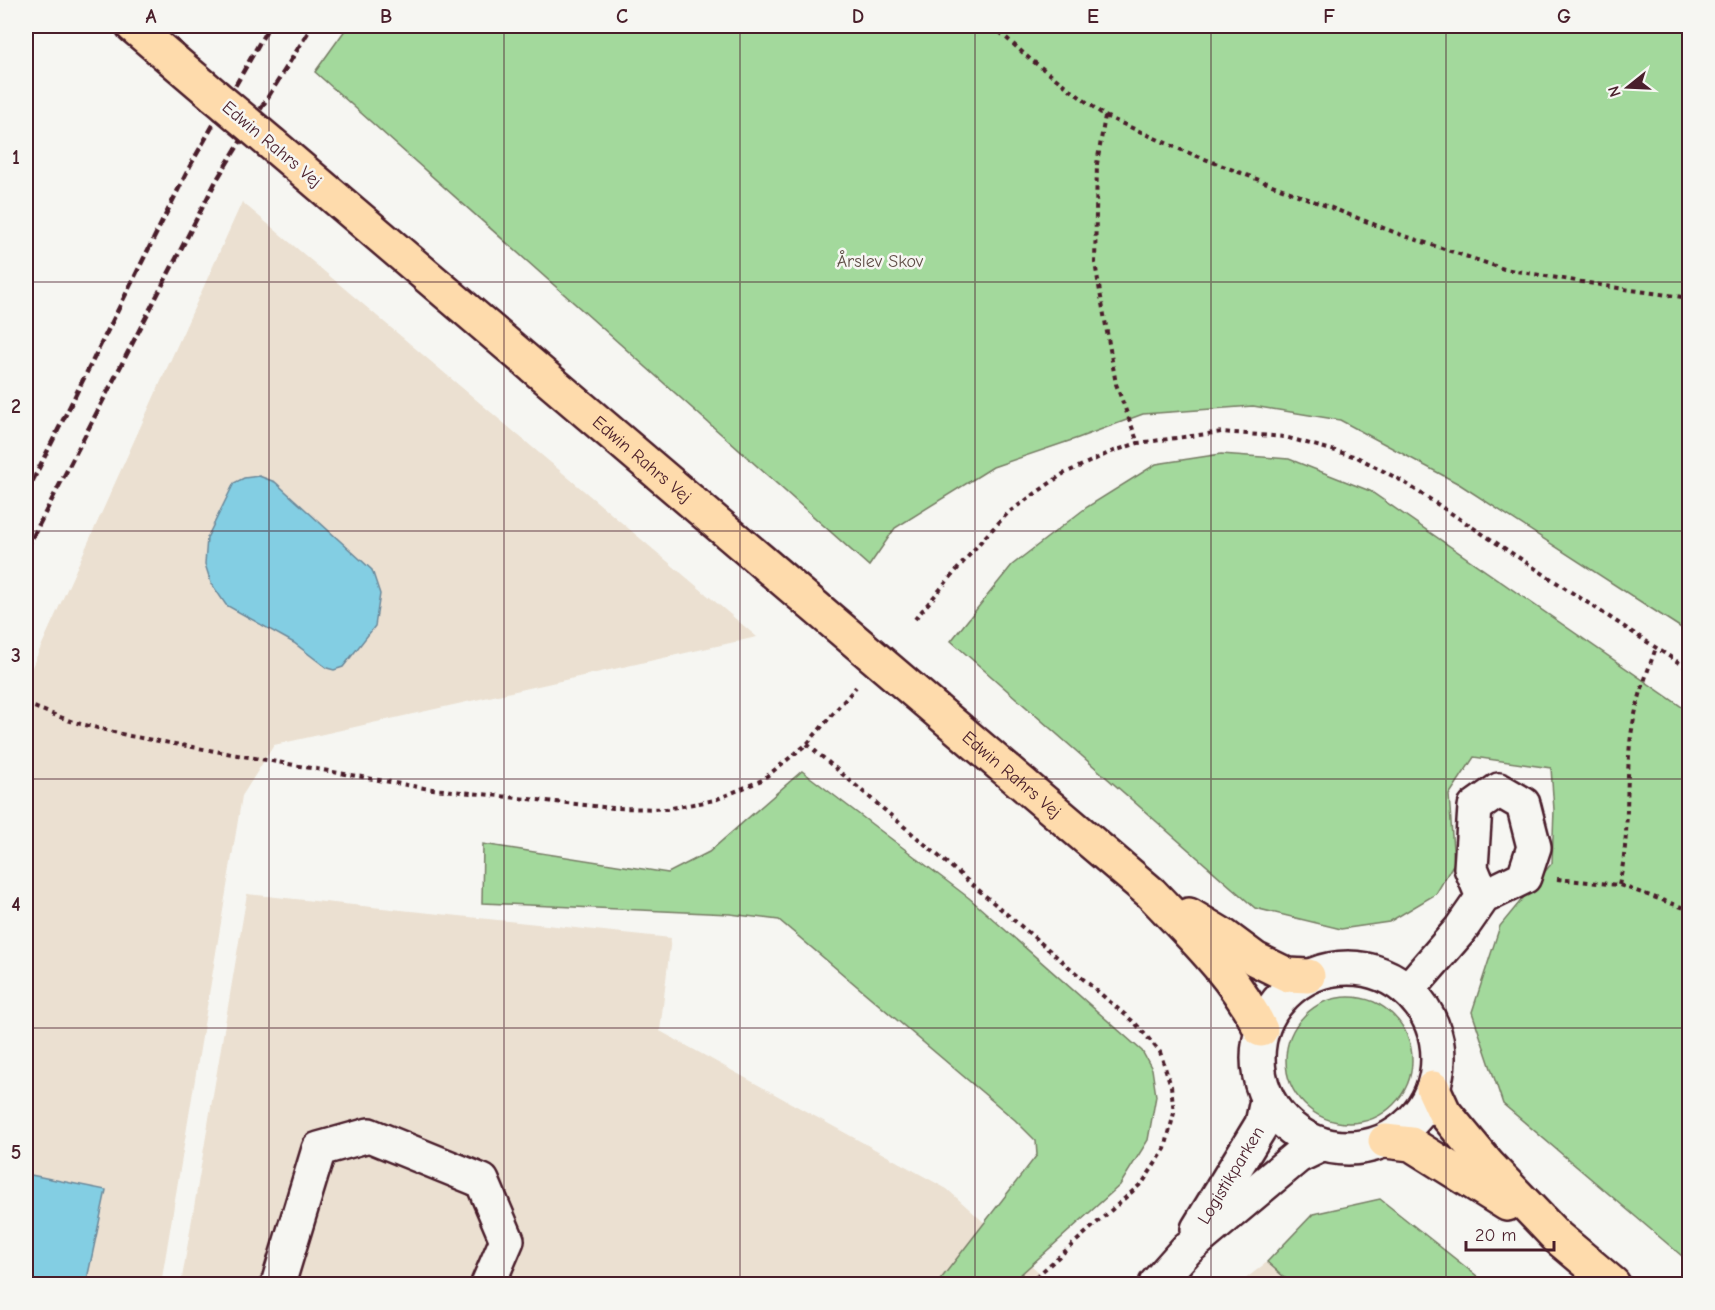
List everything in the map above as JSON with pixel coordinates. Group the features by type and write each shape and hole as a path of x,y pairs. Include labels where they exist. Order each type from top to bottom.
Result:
{"highway":[{"name":"Edwin Rahrs Vej","path":"133,26 1151,893"},
{"path":"1151,893 1224,936 1255,958 1288,975 1308,976"},
{"path":"1151,893 1212,957 1251,1009 1261,1030"},
{"path":"1433,1088 1444,1112 1488,1165 1557,1237 1612,1284"},
{"path":"1386,1141 1411,1144 1471,1180 1557,1237"}],"street":[{"path":"1408,990 1460,930 1483,897 1524,877 1534,847 1523,804 1499,790 1474,807 1471,868 1483,897"},
{"path":"1337,968 1367,969 1382,974 1408,990 1420,1003 1429,1018 1438,1053 1433,1088 1426,1104 1415,1119 1386,1141 1364,1147 1343,1149 1321,1145 1299,1135 1281,1120 1267,1100 1257,1065 1261,1030 1279,998 1308,976 1337,968"},
{"name":"Logistikparken","path":"1187,1249 1262,1124 1267,1100"},
{"path":"278,1284 319,1149 369,1135 482,1181 507,1240 488,1284"},
{"name":"Logistikparken","path":"1156,1284 1187,1249 1298,1156 1321,1145"}],"path":[{"path":"993,26 1029,59 1105,116 1184,151 1399,234 1504,269 1689,298"},
{"path":"1105,116 1096,164 1095,263 1116,384 1138,443"},
{"path":"915,619 1009,512 1063,474 1111,452 1138,443 1222,432 1285,437 1357,457 1402,481 1689,670"},
{"path":"1619,885 1624,863 1629,753 1638,696 1656,648"},
{"path":"26,704 100,729 161,742 424,788 613,808 666,809 715,800 762,780 807,744 856,687"},
{"path":"807,744 1136,1024 1160,1052 1171,1086 1174,1113 1165,1149 1143,1182 1028,1284"},
{"path":"1524,877 1619,885 1689,910"}],"shaded area":[{"path":"242,202 757,637 274,745 242,796 161,1284 26,1284 26,680"},
{"path":"247,894 671,938 660,1031 947,1189 1052,1284 181,1284"},
{"path":"1267,1262 1292,1284 1239,1284"}],"green space":[{"name":"Årslev Skov","path":"348,26 1689,26 1689,633 1459,484 1340,420 1253,406 1143,414 993,467 895,528 869,566 315,72"},
{"path":"1221,454 1289,459 1370,491 1689,712 1689,1262 1503,1104 1472,1012 1500,926 1552,863 1554,810 1551,768 1474,757 1449,795 1454,863 1436,894 1389,922 1341,929 1255,908 951,641 1012,565 1087,507 1156,464"},
{"path":"802,771 969,898 1142,1051 1152,1069 1156,1096 1148,1140 1120,1185 1010,1284 937,1284 1037,1155 1036,1141 1015,1120 779,920 730,914 482,903 483,844 668,873 709,852"},
{"path":"1349,997 1373,1001 1394,1015 1408,1036 1412,1060 1408,1084 1394,1105 1373,1119 1349,1123 1325,1119 1304,1105 1290,1084 1286,1060 1290,1036 1304,1015 1325,1001"},
{"path":"1380,1199 1487,1284 1292,1284 1267,1262 1313,1214"}],"water":[{"path":"259,476 275,482 372,570 380,594 375,626 343,667 334,670 327,668 294,643 226,605 211,583 205,564 207,538 234,483 244,478"},
{"path":"26,1174 106,1190 86,1284 26,1284"}],"railway":[{"path":"26,494 190,166 269,26"},
{"path":"26,550 216,181 312,26"}]}
